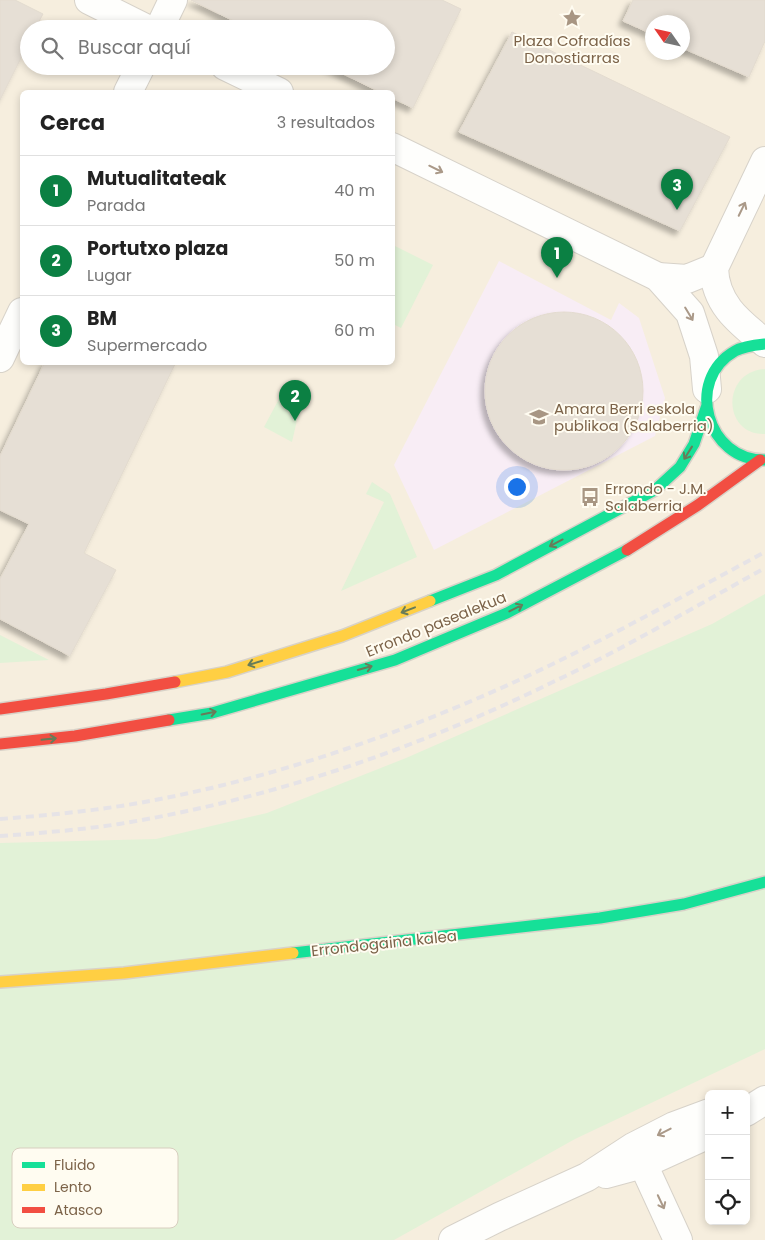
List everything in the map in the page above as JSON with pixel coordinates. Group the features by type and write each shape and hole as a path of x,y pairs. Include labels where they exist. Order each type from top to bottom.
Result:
{"main road":[{"name":"Errondo pasealekua","path":"0,709 106,694 227,672 342,636 496,575 655,490 680,467 694,444 712,374 734,352 750,346 765,344"},
{"path":"706,399 711,428 723,444 740,456 763,460"},
{"name":"Errondo pasealekua","path":"0,744 75,736 212,713 395,660 507,612 627,550 698,505 763,460"},
{"name":"Errondogaina kalea","path":"0,982 122,973 512,929 661,909 727,894 765,882"}],"street":[{"path":"89,0 129,20"},
{"path":"163,20 173,0"},
{"path":"129,90 136,75"},
{"path":"244,75 275,90"},
{"path":"395,149 658,277 690,313 704,356 706,399"},
{"path":"765,160 714,268 714,281 725,306 737,320 765,344"},
{"path":"658,277 687,278 714,268"},
{"path":"0,358 20,316"},
{"path":"750,1101 765,1098"},
{"path":"750,1109 765,1098"},
{"path":"453,1240 587,1177 633,1147 674,1126 705,1114"},
{"path":"587,1177 615,1173 643,1164 707,1135"},
{"path":"643,1164 678,1240"}],"shaded area":[{"path":"0,0 765,0 765,1240 0,1240"},
{"name":"Amara Berri eskola publikoa (Salaberria)","path":"499,261 611,320 619,303 639,318 665,398 655,436 434,550 394,465"}],"green space":[{"path":"395,246 433,265 401,328 395,325"},
{"path":"765,369 765,434 751,432 741,425 735,415 732,403 734,391 740,381 750,373"},
{"path":"280,397 300,407 292,442 264,427"},
{"path":"372,482 390,494 417,557 341,591 384,502 366,494"},
{"path":"765,594 765,1049 575,1139 394,1240 0,1240 0,843 156,839 267,813 406,758 712,624"},
{"path":"0,635 49,660 0,663"}],"building":[{"path":"0,0 15,0 43,14 40,20 20,20 20,60 0,100"},
{"path":"191,0 442,0 461,9 413,108 395,99 395,90 376,90 345,75 395,75 395,20 232,20"},
{"path":"633,0 765,0 765,41 749,77 690,51 690,15 645,15 645,31 623,21"},
{"path":"512,32 730,137 680,231 459,132"},
{"path":"564,312 594,318 620,335 637,361 643,391 637,421 620,447 594,464 564,470 534,464 508,447 491,421 485,391 491,361 508,335 534,318"},
{"path":"44,365 175,365 84,553 116,570 70,656 0,619 0,579 29,524 0,510 0,456"}],"railway":[{"path":"0,819 78,812 155,800 237,782 358,745 513,683 622,629 765,552"},
{"path":"0,836 104,826 176,813 232,801 342,769 450,729 503,706 582,668 765,568"}],"traffic: fast":[{"path":"765,344 738,349 719,364 710,380 707,398 709,417 717,434 729,447 745,457 765,460"},
{"path":"430,601 496,575 655,490 680,467 694,444 706,408"},
{"path":"169,720 212,713 395,660 507,613 627,550"},
{"path":"293,953 600,918 684,904 765,882"}],"traffic: slow":[{"path":"175,682 227,672 342,636 430,601"},
{"path":"0,982 124,973 293,953"}],"traffic: jam":[{"path":"627,550 698,505 760,460"},
{"path":"0,709 175,682"},
{"path":"0,744 75,736 169,720"}],"place":[{"name":"Plaza Cofradías Donostiarras","path":"572,18"},
{"name":"BM","path":"677,210"},
{"name":"Mutualitateak","path":"557,278"},
{"name":"Amara Berri eskola publikoa (Salaberria)","path":"539,417"},
{"name":"Portutxo plaza","path":"295,421"},
{"name":"Errondo - J.M. Salaberria","path":"590,497"}]}
